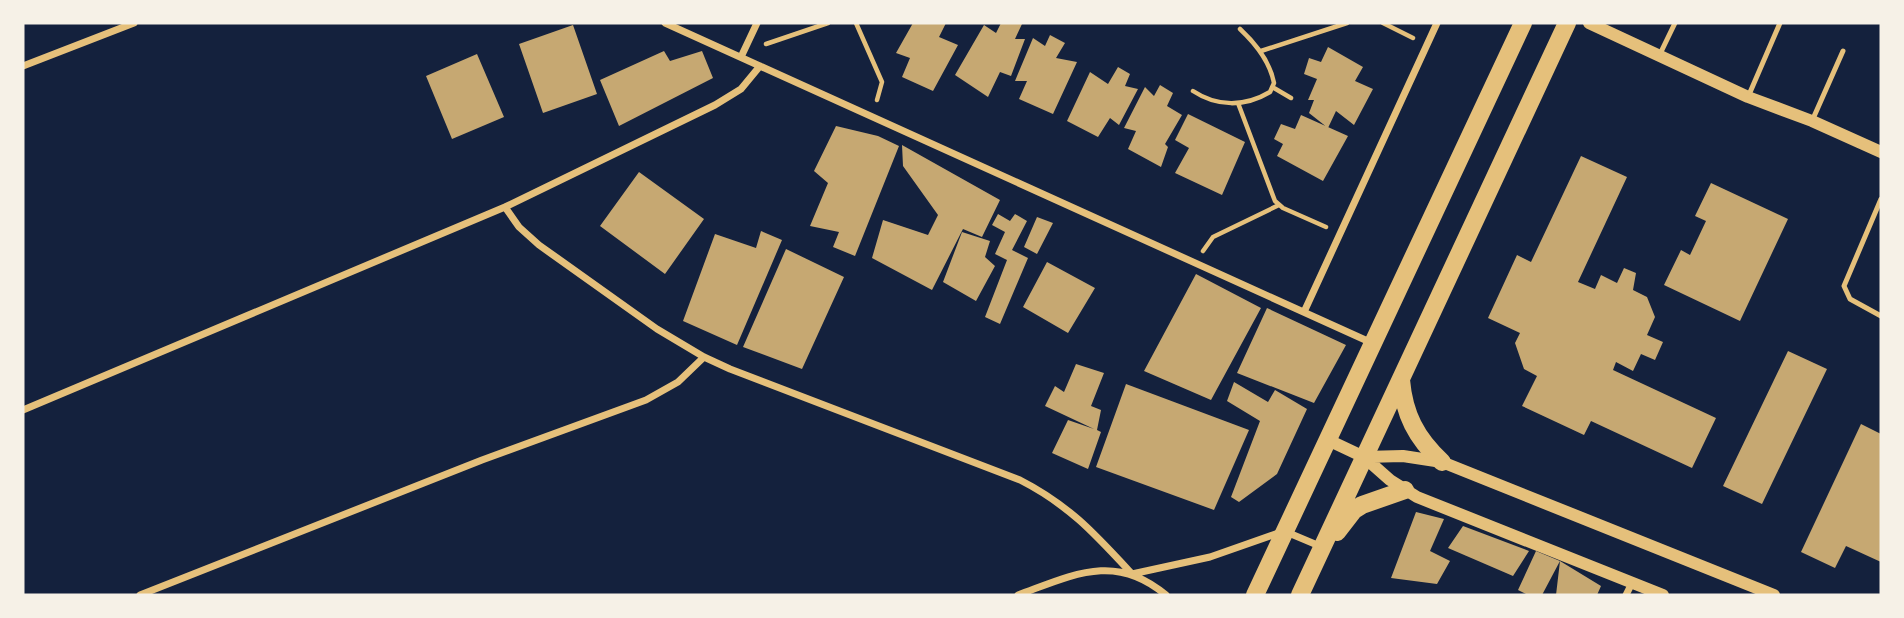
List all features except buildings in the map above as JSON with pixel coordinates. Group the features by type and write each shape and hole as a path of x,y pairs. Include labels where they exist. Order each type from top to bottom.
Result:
{"main road":[{"path":"1255,595 1522,23"},
{"path":"1300,595 1567,23"},
{"path":"1401,377 1408,415 1427,449 1441,462"},
{"path":"1322,547 1354,510 1405,490"}],"street":[{"path":"23,66 134,23"},
{"path":"665,23 743,54 760,66 1373,344"},
{"path":"743,54 757,23"},
{"path":"1304,312 1437,23"},
{"path":"1589,23 1748,96 1881,152"},
{"path":"23,410 505,207 722,102 741,89 760,66"},
{"path":"505,207 519,227 539,245 657,329 704,357 738,373 1020,480 1042,491 1082,520 1132,574"},
{"path":"140,595 482,460 646,400 678,382 704,357"},
{"path":"1328,440 1364,457 1405,490 1430,503 1629,589 1663,595"},
{"path":"1364,457 1403,456 1441,462 1774,595"},
{"path":"1132,574 1210,557 1284,531 1322,547"},
{"path":"1018,595 1093,570 1132,574 1166,595"}],"lane":[{"path":"1660,54 1675,23"},
{"path":"1748,96 1780,23"},
{"path":"1812,121 1843,51"},
{"path":"1881,199 1844,286 1850,299 1881,316"}],"path":[{"path":"743,54 828,23"},
{"path":"856,23 882,82 870,116"},
{"path":"1261,51 1347,23"},
{"path":"1383,23 1427,45"},
{"path":"1193,91 1214,102 1238,103 1265,95 1273,88 1274,79 1261,51 1240,29"},
{"path":"1273,88 1291,98"},
{"path":"1238,103 1272,196 1279,205 1340,233"},
{"path":"1198,264 1208,241 1213,237 1279,205"}]}
